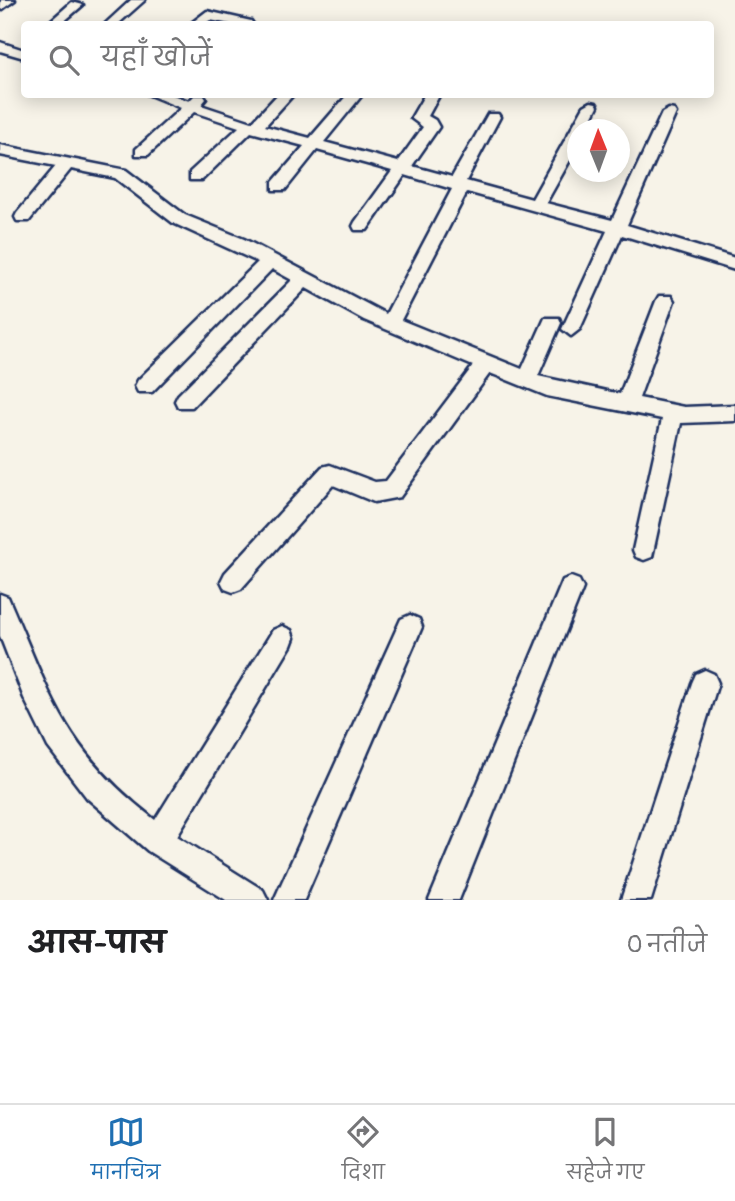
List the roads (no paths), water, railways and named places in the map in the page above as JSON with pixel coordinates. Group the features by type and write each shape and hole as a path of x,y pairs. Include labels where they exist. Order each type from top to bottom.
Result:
{"street":[{"path":"0,7 9,0"},
{"path":"114,21 139,0"},
{"path":"57,21 77,5"},
{"path":"200,21 207,15 233,21"},
{"path":"0,46 21,51"},
{"path":"196,176 283,98"},
{"path":"279,186 353,98"},
{"path":"361,226 430,127 430,123 419,118 431,98"},
{"path":"142,152 197,100 252,127 313,145 734,258"},
{"path":"584,119 591,106"},
{"path":"571,329 669,113"},
{"path":"391,322 493,117"},
{"path":"0,149 120,174 179,219 238,243 371,315 547,388 673,413 735,413"},
{"path":"536,206 567,150"},
{"path":"23,217 67,163"},
{"path":"145,386 271,260"},
{"path":"185,401 304,279"},
{"path":"627,403 665,301"},
{"path":"527,379 552,323"},
{"path":"233,581 330,474 374,492 392,490 487,362"},
{"path":"644,550 673,413"},
{"path":"444,900 571,588"},
{"path":"0,605 62,747 115,808 158,841 253,900"},
{"path":"289,900 410,627"},
{"path":"158,841 282,638"},
{"path":"636,900 705,683"}]}
